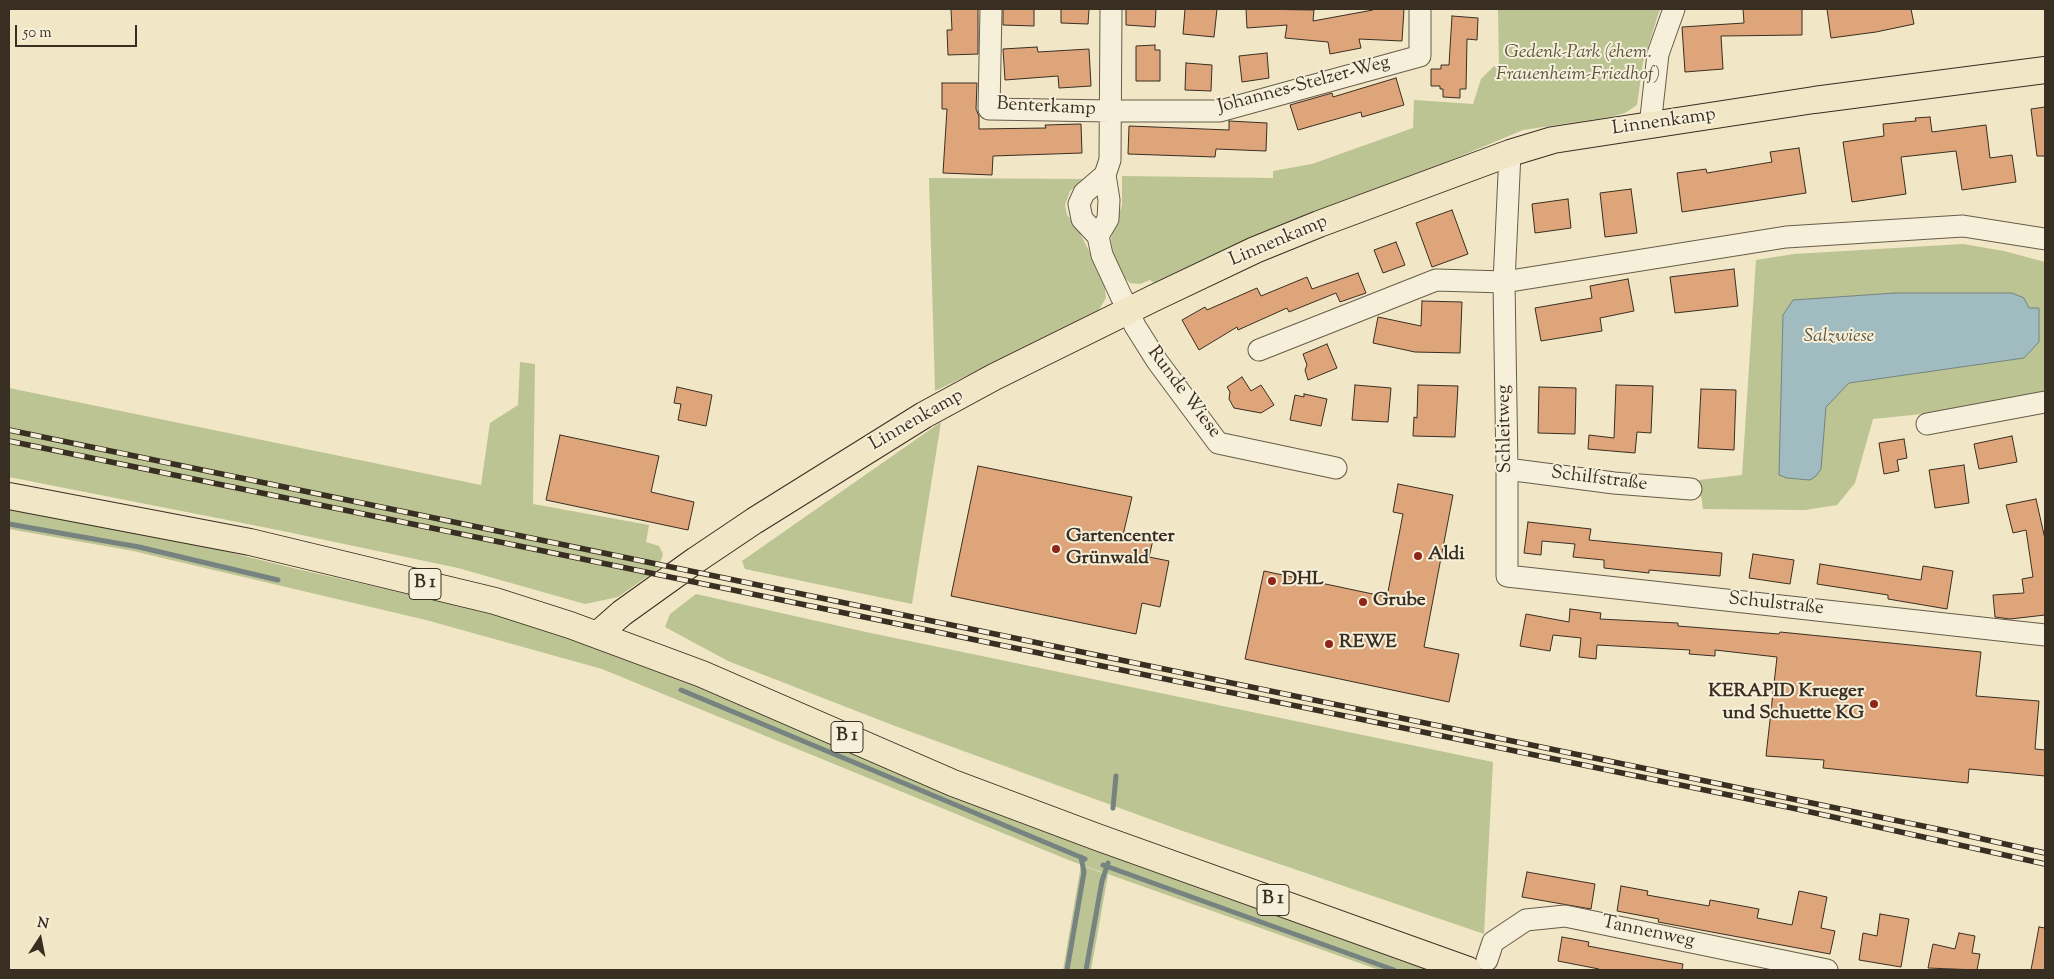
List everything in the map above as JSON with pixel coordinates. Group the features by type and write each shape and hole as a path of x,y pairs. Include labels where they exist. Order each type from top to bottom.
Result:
{"main road":[{"name":"Linnenkamp","path":"598,635 622,613 696,560 881,441 994,377 1254,250 1542,142 1814,100 2045,70"},
{"name":"B 1","path":"9,496 250,542 496,601 598,635 702,674 953,783 1097,837 1478,965"}],"street":[{"name":"Benterkamp","path":"991,9 989,109 1110,111"},
{"path":"1105,175 1084,193 1079,204 1082,219 1098,236 1108,219 1110,200 1105,175 1110,160 1111,9"},
{"name":"Johannes-Stelzer-Weg","path":"1110,111 1220,111 1420,56 1420,9"},
{"path":"1650,126 1658,54 1674,9"},
{"name":"Schleitweg","path":"1507,576 1508,469 1504,282 1510,153"},
{"path":"1260,350 1436,280 1504,282 1786,237 1963,226 2045,239"},
{"name":"Runde Wiese","path":"1098,236 1102,255 1127,311 1157,361 1218,443 1336,468"},
{"path":"1927,424 2045,402"},
{"name":"Schilfstraße","path":"1508,469 1614,483 1691,489"},
{"name":"Schulstraße","path":"1507,576 2045,635"},
{"name":"Tannenweg","path":"1478,965 1494,942 1526,920 1565,916 1827,970"}],"green space":[{"name":"Gedenk-Park (ehem. Frauenheim-Friedhof)","path":"1498,9 1660,9 1643,62 1637,105 1625,113 1610,117 1523,130 1155,284 1150,280 1140,284 1130,283 1124,277 1112,252 1111,238 1122,205 1122,176 1273,178 1273,171 1312,164 1413,128 1414,100 1473,104 1481,79 1494,66 1499,66"},
{"path":"929,178 1085,179 1070,191 1065,205 1067,215 1077,227 1104,281 1106,298 1097,313 935,391"},
{"name":"Salzwiese","path":"1963,244 2004,251 2045,262 2045,396 1962,410 1873,419 1855,483 1837,505 1805,510 1703,509 1699,480 1742,475 1756,260 1794,254"},
{"path":"520,362 535,364 533,504 649,525 646,542 659,546 663,554 658,569 618,597 585,604 458,568 9,477 9,388 481,485 490,423 518,405"},
{"path":"941,422 912,604 745,569 742,561"},
{"path":"9,504 151,533 297,569 475,609 606,648 1446,970 1379,970 1071,861 602,669 426,620 133,551 9,529"},
{"path":"696,594 866,632 1493,762 1484,934 1177,829 895,726 728,661 665,627 670,614"},
{"path":"1081,865 1108,875 1091,970 1063,970"}],"water":[{"path":"1895,293 2012,293 2024,298 2029,308 2039,308 2039,342 2024,358 1849,383 1826,407 1821,469 1816,476 1810,480 1787,478 1779,475 1783,315 1793,300"}],"building":[{"path":"951,9 978,9 978,54 948,55 947,30 952,30"},
{"path":"1003,9 1034,9 1034,26 1003,25"},
{"path":"1061,9 1089,9 1088,24 1061,23"},
{"path":"1126,9 1156,9 1155,27 1126,25"},
{"path":"1185,9 1217,9 1214,37 1183,34"},
{"path":"1246,9 1314,10 1313,21 1373,9 1404,9 1402,41 1359,39 1361,48 1330,54 1328,42 1285,38 1287,25 1247,28"},
{"path":"1743,9 1802,9 1802,35 1721,36 1723,69 1685,72 1682,27 1744,23"},
{"path":"1827,9 1911,9 1914,24 1876,32 1831,38"},
{"path":"1452,16 1478,18 1477,40 1467,39 1466,89 1460,89 1460,98 1443,97 1443,89 1440,89 1440,86 1431,86 1431,69 1441,69 1441,65 1449,65"},
{"path":"1155,45 1155,50 1160,50 1160,81 1136,81 1136,46"},
{"path":"1037,47 1038,52 1089,49 1091,86 1059,88 1058,76 1005,80 1003,49"},
{"path":"1267,53 1269,78 1242,82 1239,56"},
{"path":"1186,63 1212,65 1211,91 1185,90"},
{"path":"1396,78 1404,105 1362,117 1361,112 1298,130 1290,105 1332,93 1333,97"},
{"path":"942,83 977,83 976,109 979,116 979,129 1046,128 1045,125 1081,124 1082,153 993,156 992,175 943,173 947,109 942,109"},
{"path":"2045,107 2045,156 2037,156 2031,109"},
{"path":"1930,117 1932,132 1986,125 1990,158 2012,155 2016,182 1962,190 1956,151 1901,157 1906,194 1852,202 1843,142 1884,136 1883,124 1916,121 1915,118"},
{"path":"1229,121 1267,123 1266,151 1216,149 1215,157 1128,154 1129,126 1229,130"},
{"path":"1799,148 1806,193 1682,212 1677,173 1706,169 1707,173 1772,162 1770,152"},
{"path":"1631,189 1637,233 1605,237 1600,193"},
{"path":"1568,199 1571,228 1535,233 1532,204"},
{"path":"1452,210 1468,254 1432,267 1416,223"},
{"path":"1396,242 1405,265 1383,273 1374,250"},
{"path":"1734,269 1738,306 1675,313 1670,277"},
{"path":"1358,273 1366,293 1340,302 1336,293 1289,312 1287,308 1238,330 1237,327 1199,350 1182,320 1205,307 1207,310 1257,288 1261,296 1307,277 1312,289"},
{"path":"1628,279 1634,311 1600,318 1602,331 1541,341 1535,308 1592,298 1590,286"},
{"path":"1422,301 1462,302 1460,353 1415,352 1373,343 1378,317 1421,326"},
{"path":"1327,344 1337,368 1308,380 1305,370 1307,365 1303,354"},
{"path":"1242,377 1251,391 1261,385 1274,405 1261,413 1234,408 1229,399 1230,392 1227,387"},
{"path":"1355,385 1391,388 1388,422 1352,420"},
{"path":"1418,385 1458,386 1455,437 1413,436 1414,417 1417,418"},
{"path":"1616,385 1653,386 1651,433 1637,432 1635,453 1588,449 1589,435 1614,438"},
{"path":"677,387 712,395 706,426 678,420 681,404 674,403"},
{"path":"1539,387 1576,388 1575,434 1538,433"},
{"path":"1701,389 1736,390 1734,450 1698,448"},
{"path":"1304,394 1327,399 1321,426 1290,420 1295,395 1304,397"},
{"path":"560,435 659,456 651,492 694,502 688,530 546,500"},
{"path":"2012,436 2017,462 1979,469 1974,444"},
{"path":"1904,439 1907,458 1897,460 1899,471 1884,474 1879,443"},
{"path":"1964,465 1969,503 1935,508 1929,470"},
{"name":"Gartencenter Grünwald","path":"978,466 1132,497 1123,535 1153,540 1149,557 1169,561 1160,607 1142,603 1136,634 951,596"},
{"name":"REWE","path":"1398,484 1453,495 1424,647 1459,654 1449,702 1245,659 1264,571 1387,597 1403,514 1393,512"},
{"path":"2036,499 2045,539 2045,615 2010,619 1995,617 1993,595 2024,593 2022,579 2033,577 2026,530 2013,533 2006,505"},
{"path":"1528,522 1591,529 1589,540 1722,553 1720,576 1649,570 1649,573 1604,568 1604,560 1573,557 1575,544 1542,541 1541,555 1524,553"},
{"path":"1753,554 1794,560 1790,584 1749,578"},
{"path":"1820,564 1921,580 1923,566 1953,571 1947,609 1888,599 1888,595 1817,584"},
{"name":"KERAPID Krueger und Schuette KG","path":"1570,609 1601,613 1600,619 1678,623 1678,626 1779,634 1780,632 1981,652 1976,696 2039,701 2035,749 2045,750 2045,776 1969,769 1968,783 1823,768 1824,760 1766,756 1777,657 1715,650 1715,656 1689,654 1690,650 1597,645 1596,659 1579,657 1581,638 1553,635 1550,651 1520,646 1526,614 1569,622"},
{"path":"1527,872 1595,884 1591,909 1522,897"},
{"path":"1621,886 1648,891 1647,895 1709,906 1710,900 1759,909 1757,918 1792,925 1799,891 1827,897 1821,928 1835,931 1830,954 1658,922 1659,919 1617,911"},
{"path":"1880,914 1909,919 1901,967 1859,960 1863,933 1877,936"},
{"path":"2039,927 2045,928 2045,970 2031,970"},
{"path":"1959,933 1975,936 1972,953 1980,954 1977,970 1928,968 1933,944 1955,949"},
{"path":"1562,937 1589,942 1588,946 1683,964 1682,970 1599,970 1558,961"}],"waterway":[{"path":"9,524 139,547 278,580"},
{"path":"681,690 1085,859"},
{"path":"1113,808 1116,776"},
{"path":"1067,970 1084,872 1081,857"},
{"path":"1086,970 1102,881 1108,863"},
{"path":"1103,865 1394,970"}],"railway":[{"path":"9,430 1947,831 2045,853"},
{"path":"9,441 1797,809 2045,864"}],"place":[{"name":"Gartencenter Grünwald","path":"1056,549"},
{"name":"Aldi","path":"1418,556"},
{"name":"DHL","path":"1272,581"},
{"name":"Grube","path":"1363,602"},
{"name":"REWE","path":"1329,644"},
{"name":"KERAPID Krueger und Schuette KG","path":"1874,704"}]}
